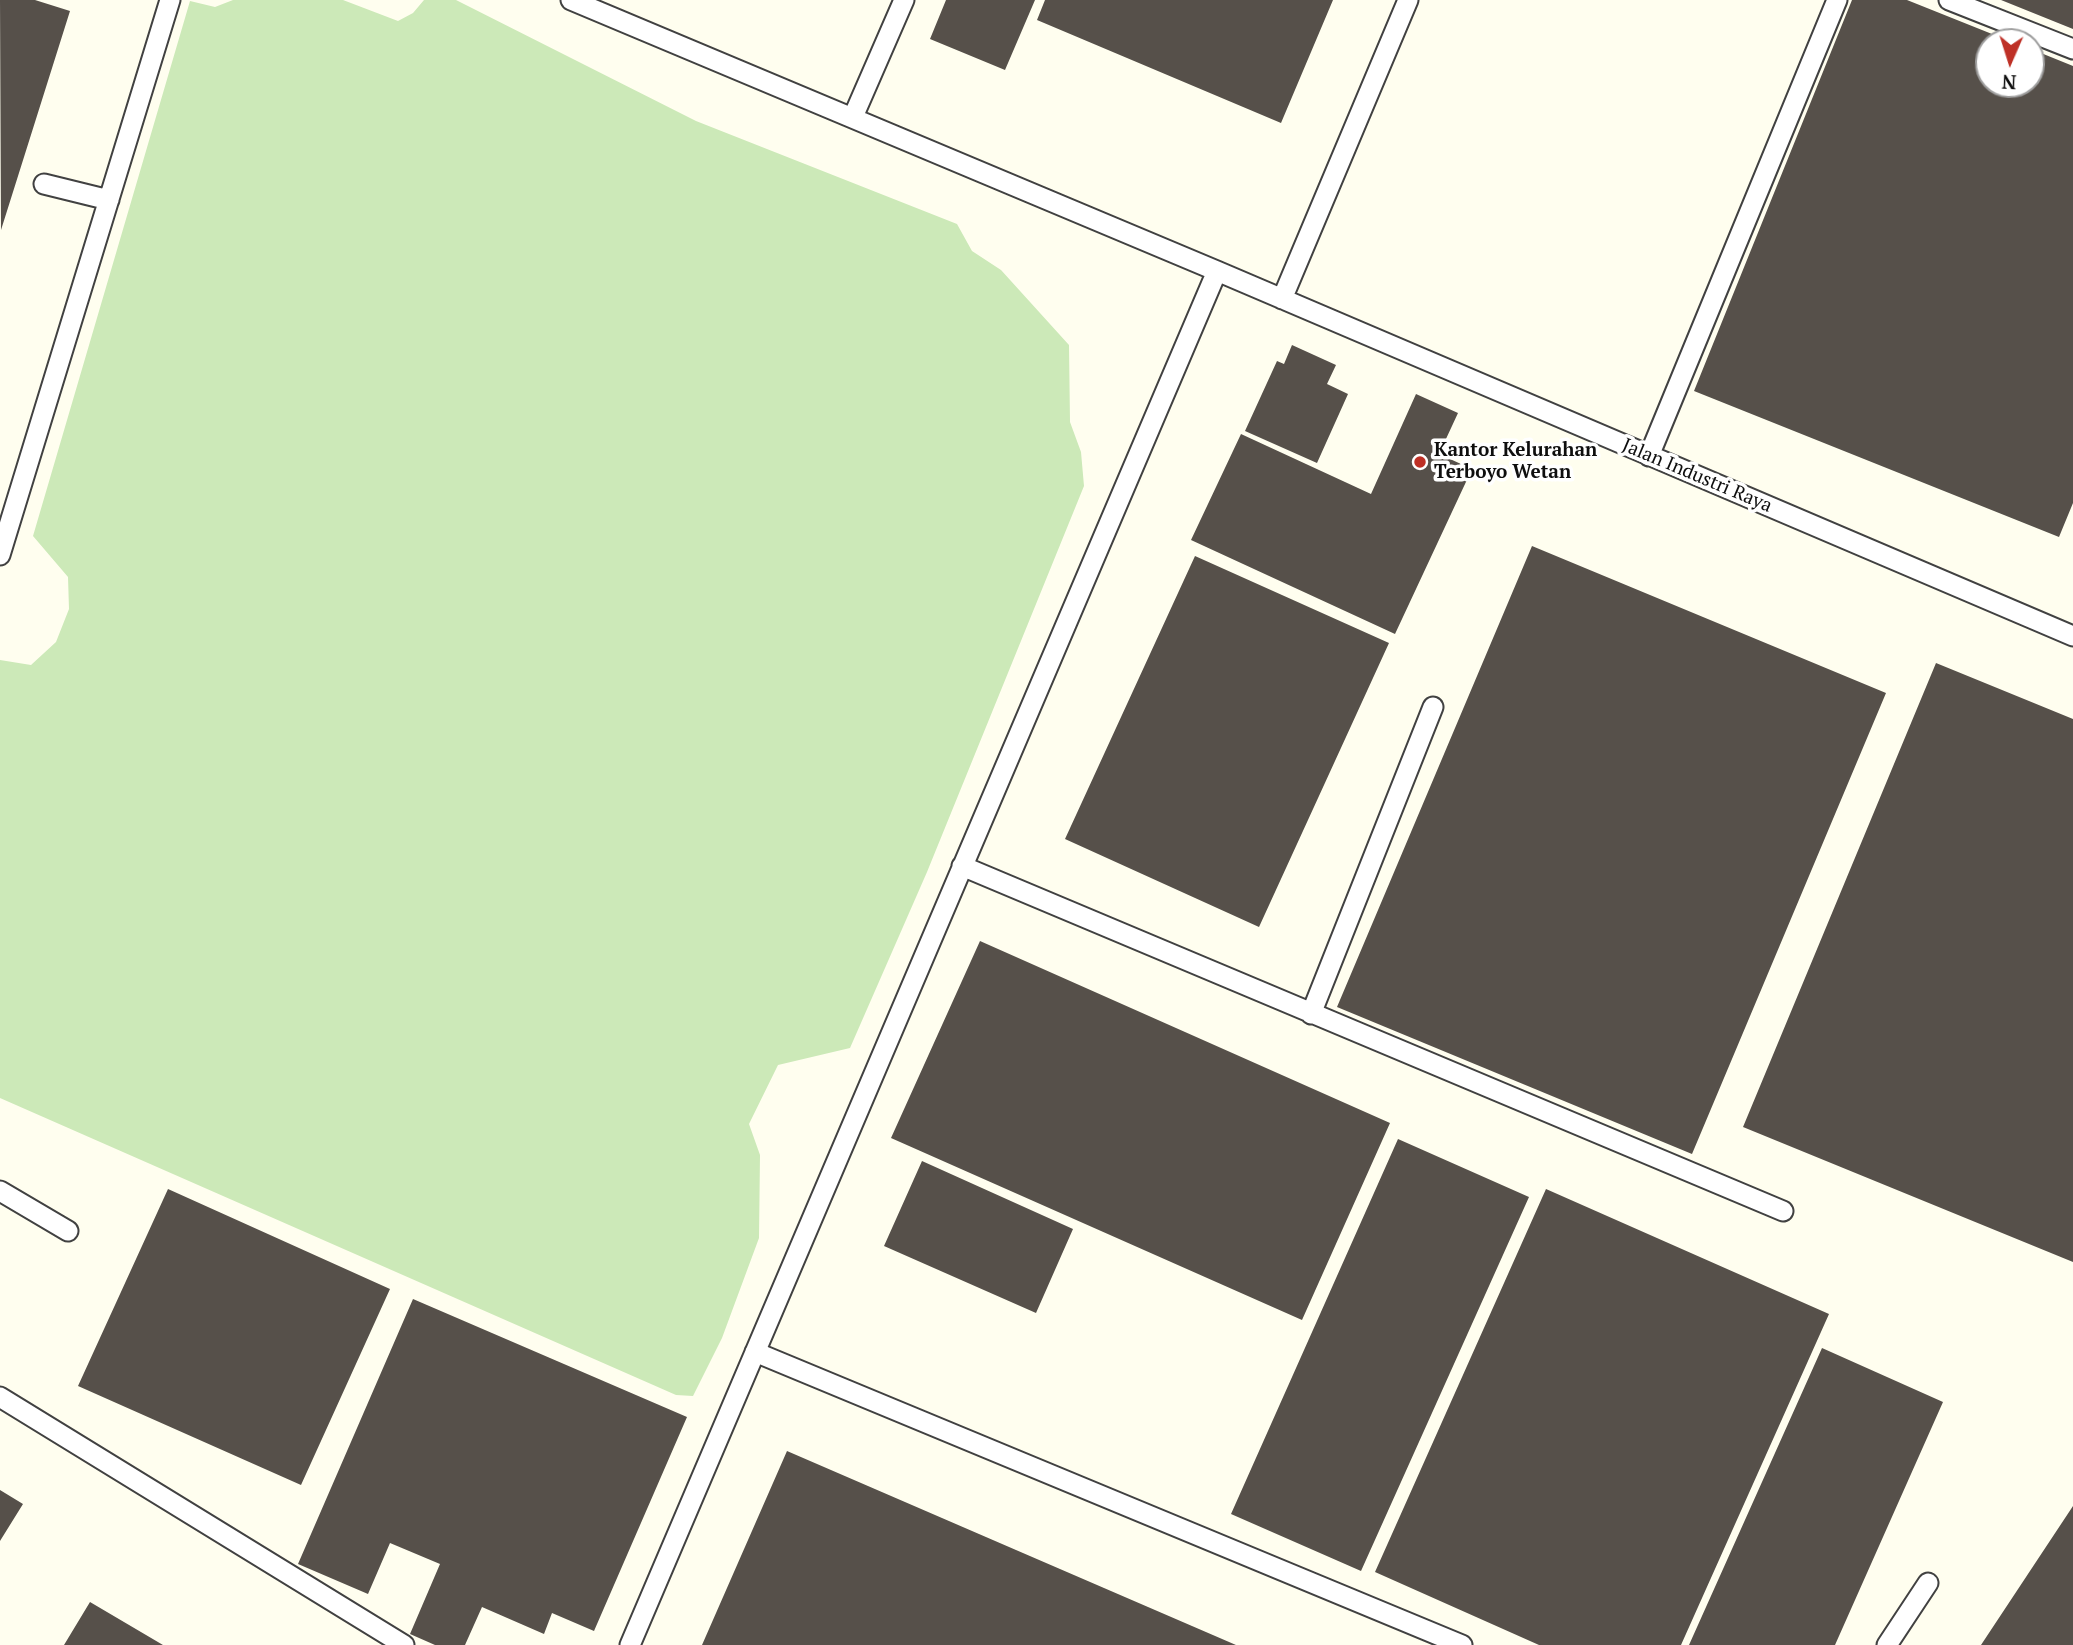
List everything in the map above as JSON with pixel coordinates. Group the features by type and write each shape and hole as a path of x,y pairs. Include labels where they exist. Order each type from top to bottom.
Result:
{"lane":[{"path":"0,555 170,0"},
{"name":"Jalan Industri Raya","path":"571,0 1282,299 1657,438 2073,636"},
{"path":"852,117 904,0"},
{"path":"1282,299 1408,0"},
{"path":"1657,438 1837,0"},
{"path":"1949,0 2073,50"},
{"path":"44,184 109,200"},
{"path":"630,1645 1217,271"},
{"path":"1311,1014 1433,707"},
{"path":"962,866 1783,1211"},
{"path":"0,1191 68,1231"},
{"path":"755,1352 1462,1645"},
{"path":"0,1396 404,1645"},
{"path":"1887,1645 1928,1583"}],"green space":[{"path":"233,0 343,0 398,21 413,13 424,0 456,0 696,121 957,224 972,251 1001,270 1069,345 1070,422 1081,452 1084,486 927,872 850,1048 778,1065 749,1124 760,1155 759,1238 722,1338 693,1396 676,1395 0,1098 0,660 31,665 56,642 69,609 68,577 33,536 190,1 215,7"}],"building":[{"path":"0,0 35,0 70,11 1,230"},
{"path":"946,0 1035,0 1005,70 930,39"},
{"path":"1045,0 1333,0 1281,123 1037,20"},
{"path":"1852,0 1907,0 1977,28 1975,98 2045,98 2045,55 2073,66 2073,503 2059,537 1694,391"},
{"path":"2001,0 2073,0 2073,29"},
{"path":"1292,345 1336,365 1327,384 1348,394 1317,463 1245,431 1277,361 1284,364"},
{"path":"1416,394 1458,413 1439,454 1472,469 1395,634 1191,540 1241,434 1371,494"},
{"path":"1532,546 1886,693 1692,1154 1337,1007"},
{"path":"1195,556 1389,643 1259,927 1065,839"},
{"path":"1936,663 2073,719 2073,1262 1743,1127"},
{"path":"980,941 1390,1123 1302,1320 891,1138"},
{"path":"1398,1139 1529,1197 1361,1571 1231,1514"},
{"path":"922,1161 1073,1229 1036,1313 884,1246"},
{"path":"168,1189 390,1289 301,1485 78,1386"},
{"path":"1546,1189 1829,1314 1681,1645 1539,1645 1375,1572"},
{"path":"413,1299 687,1417 594,1631 552,1613 544,1634 482,1607 465,1645 435,1645 410,1634 440,1564 390,1543 368,1594 298,1564"},
{"path":"1822,1348 1943,1402 1835,1645 1689,1645"},
{"path":"787,1451 1016,1550 1236,1645 702,1645"},
{"path":"0,1490 23,1504 0,1541"},
{"path":"2073,1506 2073,1645 1981,1645"},
{"path":"90,1602 163,1645 64,1645"}],"place":[{"name":"Kantor Kelurahan Terboyo Wetan","path":"1420,462"}]}
